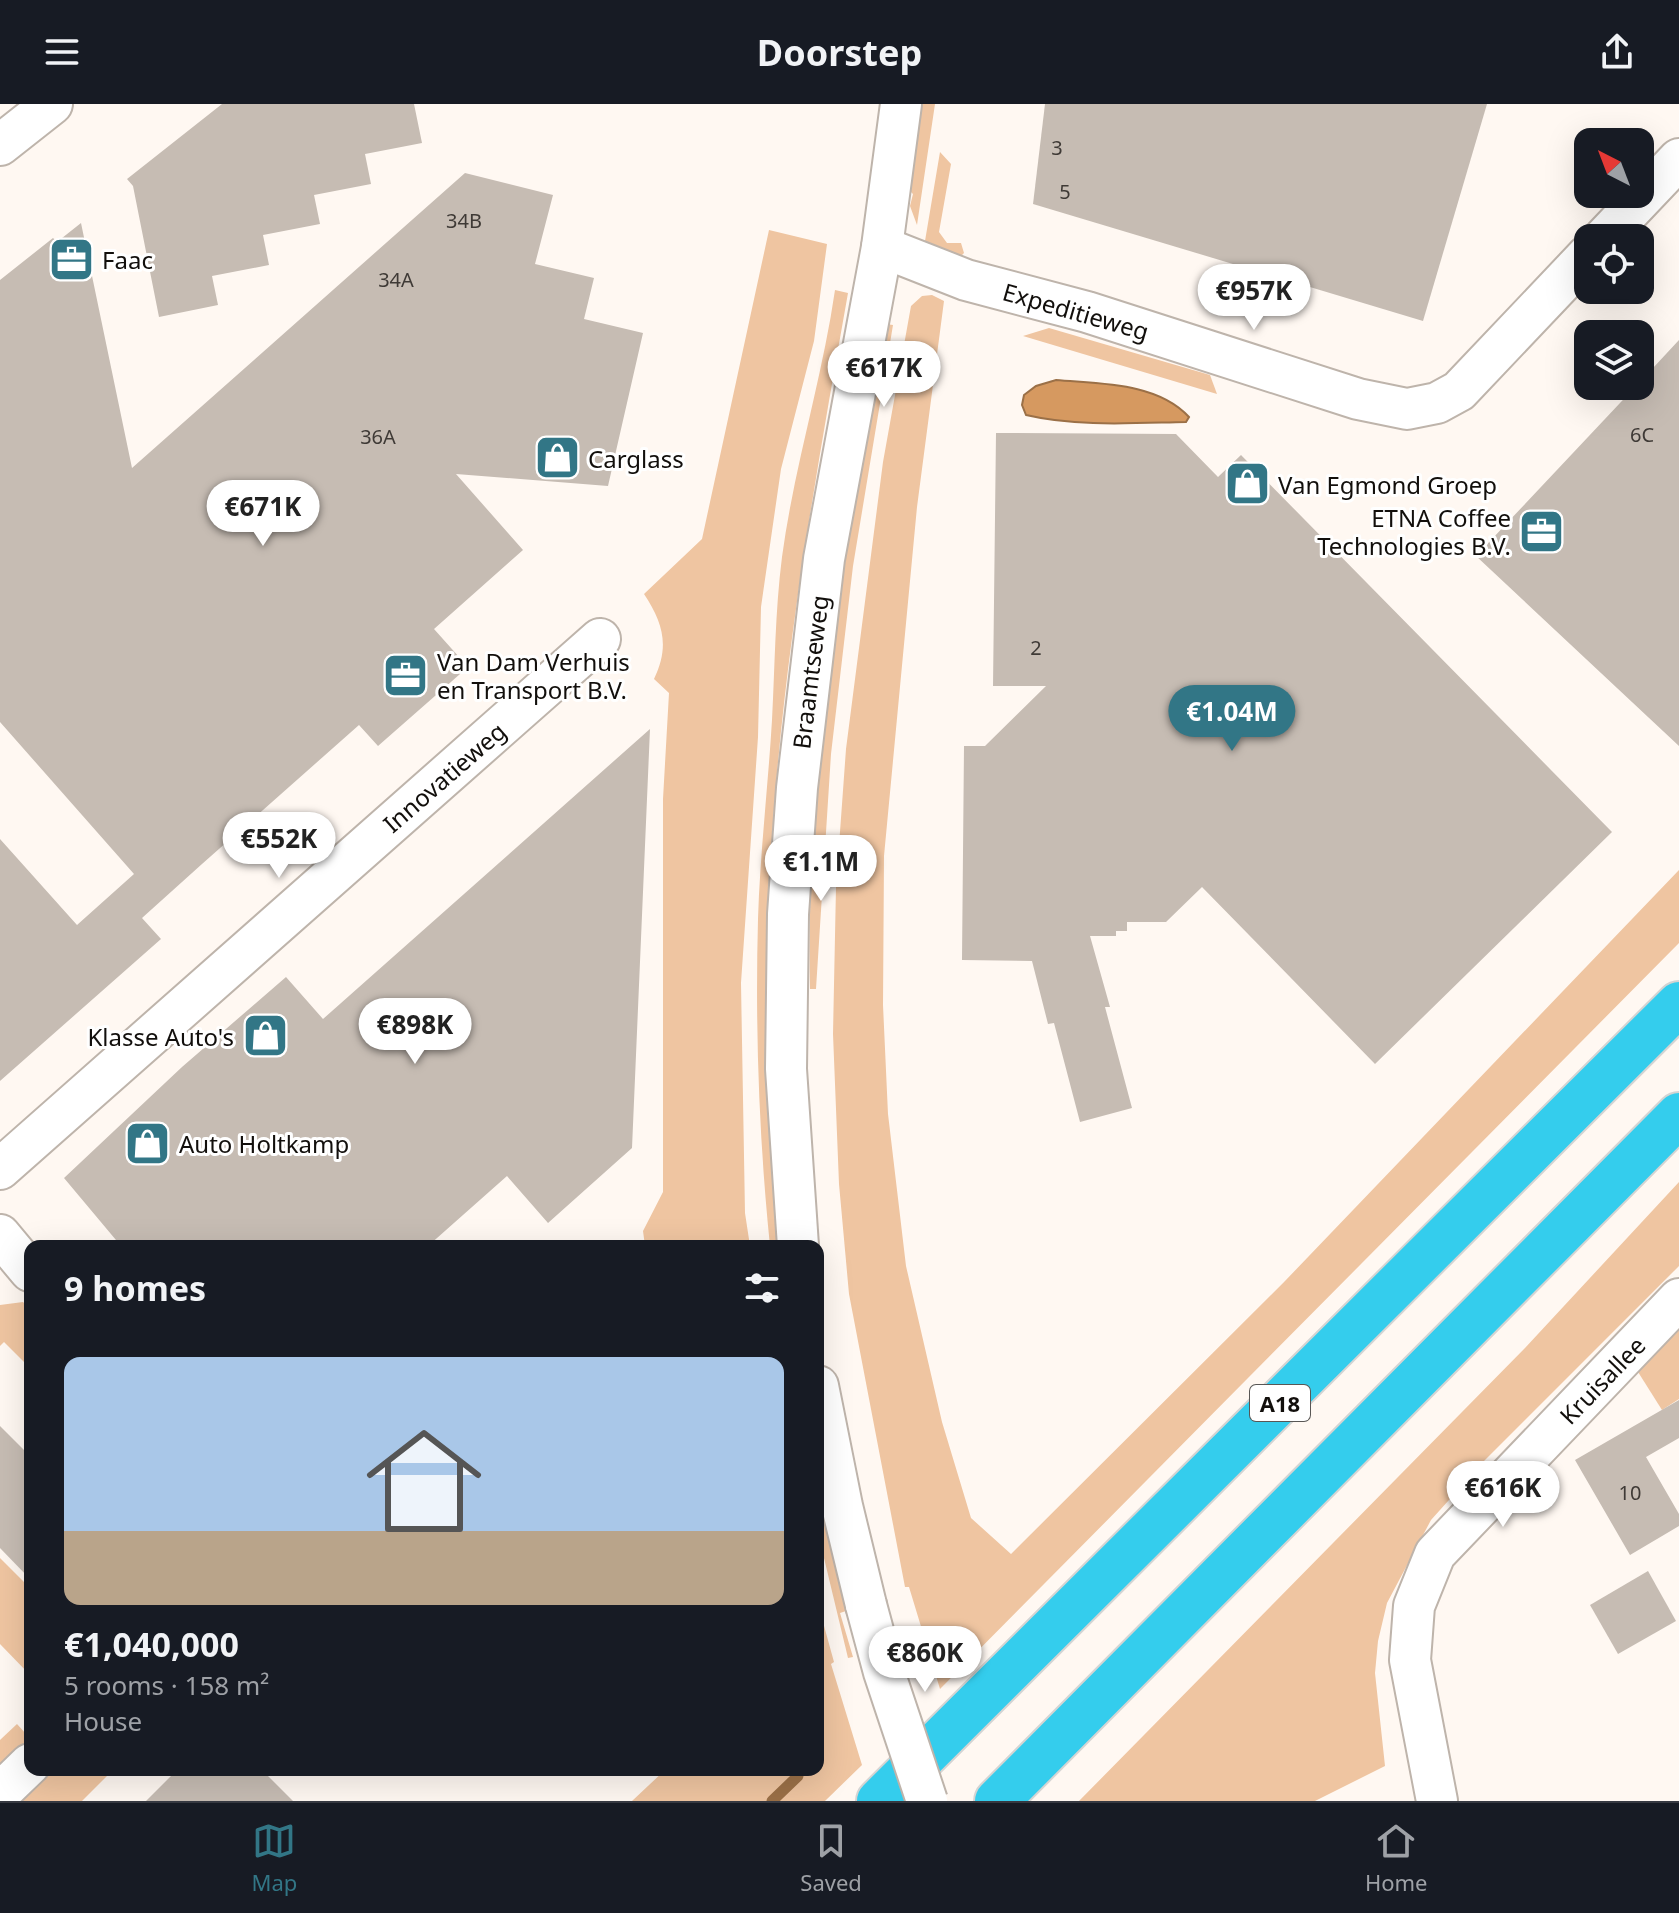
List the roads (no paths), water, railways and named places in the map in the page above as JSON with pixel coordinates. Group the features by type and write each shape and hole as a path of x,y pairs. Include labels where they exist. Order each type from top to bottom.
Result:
{"highway":[{"name":"A18","path":"879,1801 1679,1004"},
{"path":"997,1801 1679,1115"},
{"path":"1003,1801 1030,1767"}],"street":[{"path":"0,145 52,104"},
{"name":"Braamtseweg","path":"798,1240 786,1069 788,914 797,788 824,559 882,247 901,104"},
{"path":"1617,224 1679,159"},
{"name":"Expeditieweg","path":"882,247 966,280 1087,312 1358,399 1407,409 1437,403 1459,391 1574,270"},
{"name":"Innovatieweg","path":"0,1169 600,639"},
{"path":"0,1235 24,1264"},
{"name":"Kruisallee","path":"1437,1801 1410,1660 1414,1606 1435,1554 1679,1299"},
{"path":"824,1416 866,1605 888,1686 927,1801"},
{"path":"0,1793 24,1770"}],"waterway":[{"path":"772,1801 798,1776"}],"place":[{"name":"Faac","path":"71,259"},
{"name":"Carglass","path":"557,458"},
{"name":"Van Egmond Groep","path":"1247,484"},
{"name":"ETNA Coffee Technologies B.V.","path":"1542,531"},
{"name":"Van Dam Verhuis en Transport B.V.","path":"406,675"},
{"name":"Klasse Auto's","path":"265,1036"},
{"name":"Auto Holtkamp","path":"148,1143"}]}
